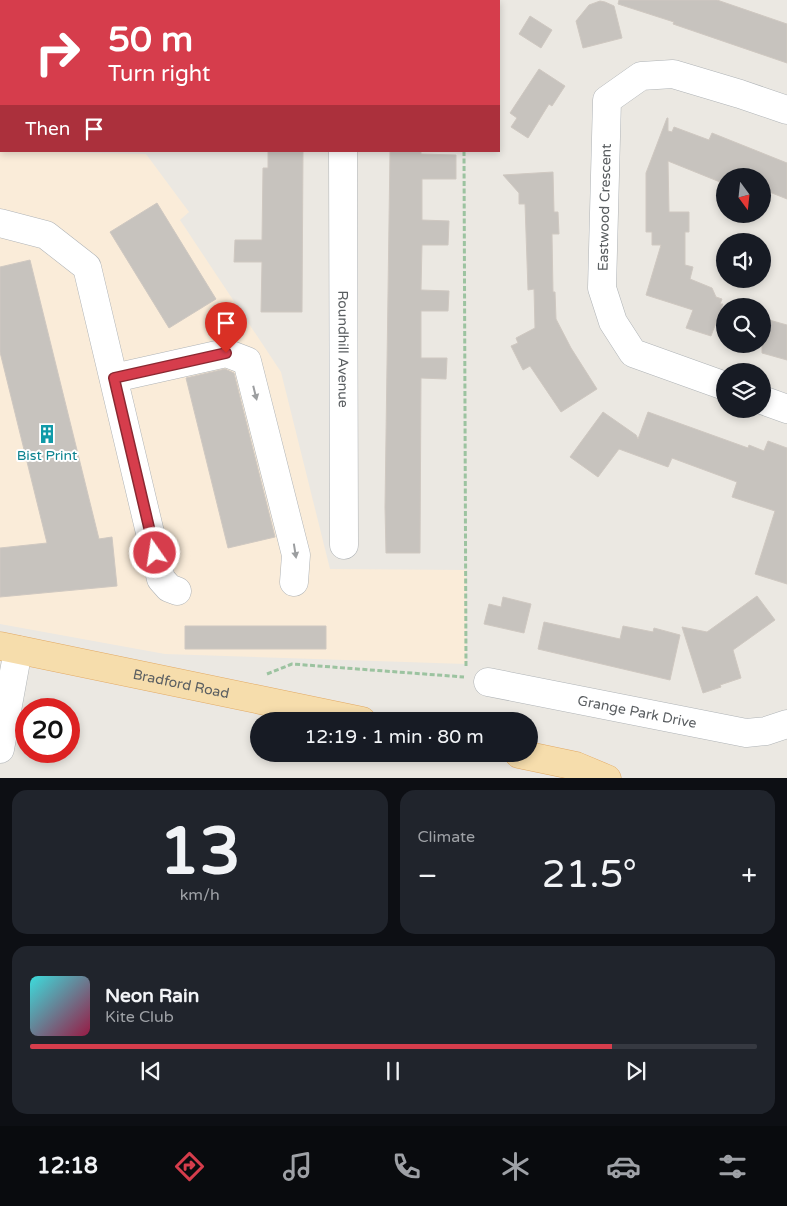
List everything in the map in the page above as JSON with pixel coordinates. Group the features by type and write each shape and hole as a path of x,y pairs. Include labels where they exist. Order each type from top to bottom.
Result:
{"main road":[{"name":"Bradford Road","path":"9,648 319,712"},
{"path":"538,758 576,766 607,778"}],"street":[{"name":"Eastwood Crescent","path":"716,383 633,353 613,322 602,288 607,100 641,76 673,74 787,110"},
{"name":"Roundhill Avenue","path":"343,152 344,544"},
{"path":"1,222 46,235 87,266 162,579 169,588 177,590"},
{"path":"114,378 226,353 247,361 296,555 294,582"},
{"path":"771,403 787,408"},
{"path":"0,750 9,648"},
{"name":"Grange Park Drive","path":"488,682 746,733 766,731 787,724"}],"path":[{"path":"237,695 262,676 292,664 466,677 464,152"}],"shaded area":[{"path":"0,152 146,154 189,212 180,220 281,372 330,569 466,570 466,664 165,654 0,624"}],"building":[{"path":"619,0 717,0 787,24 787,63 618,4"},
{"path":"600,1 614,6 622,38 583,48 576,21 589,5"},
{"path":"530,16 552,30 541,48 519,34"},
{"path":"539,69 565,86 552,106 549,104 528,138 511,127 517,118 510,113"},
{"path":"667,118 668,131 672,132 674,127 709,140 712,133 787,163 787,199 771,193 771,168 716,168 716,180 668,161 669,212 689,212 689,232 685,232 685,265 693,267 690,279 712,288 716,297 719,298 716,298 716,323 711,336 686,328 693,310 646,295 661,245 652,245 652,232 646,232 646,173"},
{"path":"268,152 303,152 302,312 261,312 262,262 234,262 235,240 262,240 263,168 268,168"},
{"path":"390,152 456,155 456,179 422,179 422,220 449,221 448,245 422,245 421,290 449,291 448,311 421,311 421,358 447,358 446,379 421,378 420,553 386,553"},
{"path":"553,172 554,212 558,212 559,234 552,234 553,292 555,292 556,319 571,348 597,389 561,412 530,366 523,370 511,346 518,343 516,338 535,328 534,289 528,290 525,204 519,204 519,193 503,175"},
{"path":"157,203 216,299 169,328 110,232"},
{"name":"Bist Print","path":"30,260 99,539 112,537 117,586 0,597 0,548 47,543 0,352 0,267"},
{"path":"771,321 787,325 787,360 762,353 771,353"},
{"path":"225,369 234,373 275,537 228,548 186,378"},
{"path":"603,412 636,435 638,439 648,412 748,448 749,445 764,451 768,441 787,448 787,584 755,574 775,511 732,497 737,482 672,458 668,467 619,449 598,477 570,457"},
{"path":"757,596 775,620 733,650 741,678 703,693 682,627 707,632"},
{"path":"503,597 531,604 524,633 484,624 489,604 501,607"},
{"path":"544,622 620,639 623,626 653,632 654,628 680,635 670,680 538,649"},
{"path":"185,626 326,626 326,649 185,649"}],"place":[{"name":"Bist Print","path":"47,434"}],"route":[{"path":"155,553 114,378 226,353"}]}
